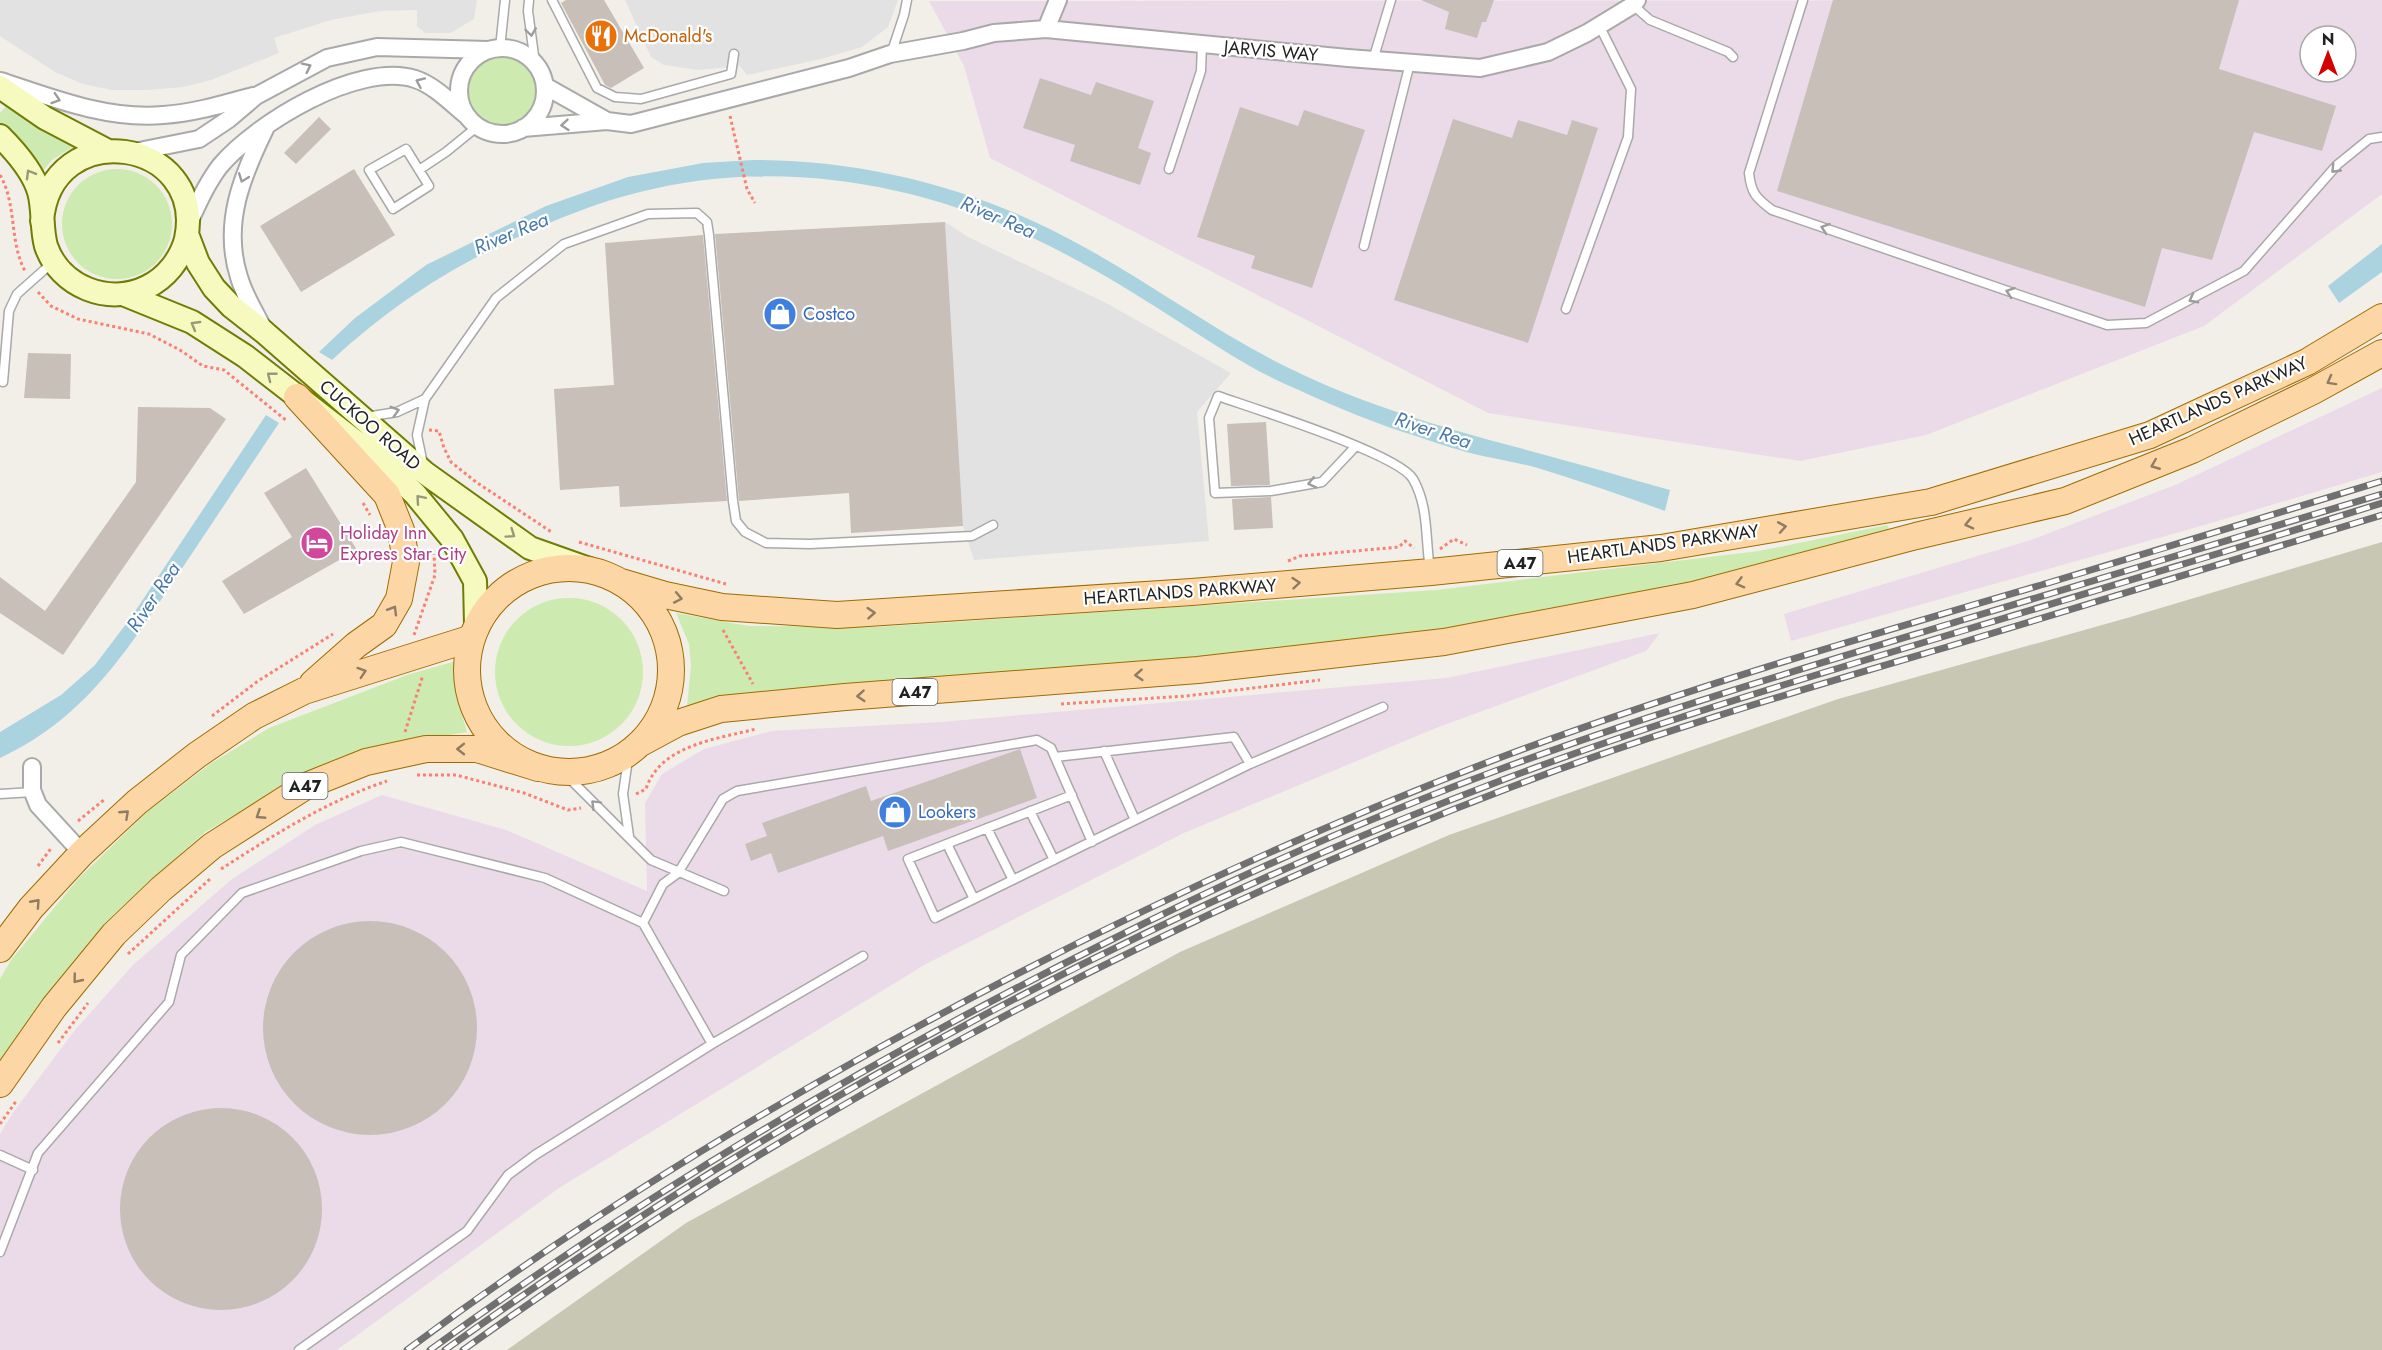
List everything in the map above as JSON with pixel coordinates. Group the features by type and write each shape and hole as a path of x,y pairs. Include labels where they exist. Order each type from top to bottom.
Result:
{"main road":[{"path":"0,87 45,118 106,150"},
{"path":"0,136 30,173 39,191 42,221 46,244 54,261 66,275 82,287 98,293 123,294 148,287 167,273 178,257 187,230 184,201 172,178 157,163 134,152 106,150 80,159 61,174 47,196 42,221"},
{"name":"CUCKOO ROAD","path":"187,230 198,263 214,288 231,306 264,332 425,473 531,548 592,570"},
{"name":"CUCKOO ROAD","path":"123,294 192,322 244,356 378,459 415,494 452,539 476,581 473,632"},
{"name":"HEARTLANDS PARKWAY","path":"621,582 665,595 726,596 837,615 1192,592 1430,565 1661,548 1931,502 2150,435 2307,362 2382,318"},
{"name":"HEARTLANDS PARKWAY","path":"634,748 678,723 721,709 1198,670 1444,642 1693,595 1916,536 2065,501 2192,450 2313,391 2382,353"},
{"path":"297,397 387,495 401,530 406,562 399,599 384,624 356,645 304,691"},
{"path":"549,570 592,570 621,582 640,597 658,620 670,659 669,691 658,720 634,748 602,767 571,772 550,770 506,751 484,728 469,695 473,632 492,602 517,581 549,570"},
{"path":"0,949 31,908 82,853 137,802 197,755 254,716 304,691 473,632"},
{"name":"A47","path":"0,1084 54,1007 114,934 161,889 212,846 306,786 366,762 426,749 477,750 550,770"}],"street":[{"path":"1046,29 1058,0"},
{"name":"JARVIS WAY","path":"523,128 607,121 631,124 849,68 890,54 994,33 1046,29 1480,68 1548,52 1599,26 1635,3"},
{"path":"134,152 199,139 229,119 256,96 327,58 347,52 377,47 515,50 535,63 540,70 545,86 540,110 523,128 500,133 473,121 434,89 415,79 397,76 346,84 306,101 267,125 242,144 220,167 200,197 187,230"},
{"path":"473,121 459,93 461,77 474,58 494,49"},
{"path":"0,81 67,102 128,116 162,116 256,96"},
{"path":"545,86 607,121"},
{"path":"264,332 239,277 234,248 234,218 238,192 267,125"},
{"path":"32,767 33,792 38,805 82,853"}],"lane":[{"path":"494,49 505,0"},
{"path":"529,0 528,10 535,63"},
{"path":"552,0 597,88 615,97 640,99 731,74 734,54"},
{"path":"890,54 907,0"},
{"path":"1373,60 1391,0"},
{"path":"1803,0 1749,173 1751,189 1760,201 1772,210 2107,326 2146,323 2244,271 2337,165 2369,139 2382,137"},
{"path":"1635,3 1650,20 1728,52 1733,57"},
{"path":"1566,309 1628,137 1631,90 1599,26"},
{"path":"1169,169 1201,70 1202,44"},
{"path":"1364,246 1410,63"},
{"path":"419,170 446,152 473,121"},
{"path":"406,148 419,170 429,186 393,209 369,170 406,148"},
{"path":"425,473 417,435 425,399 496,298 564,244 648,214 697,213 707,222 709,235 733,501 736,521 745,532 766,543 810,544 972,536 993,525"},
{"path":"3,382 9,311 17,294 54,261"},
{"path":"1356,446 1322,482 1271,491 1215,493 1209,418 1218,396 1356,446 1380,455 1412,476 1424,505 1430,565"},
{"path":"363,418 397,412 425,399"},
{"path":"1072,795 908,859 935,918 1250,764 1383,707"},
{"path":"1055,757 1234,737 1250,764"},
{"path":"643,923 663,884 678,873 723,799 737,791 1037,740 1051,748 1092,842"},
{"path":"628,837 623,794 634,748"},
{"path":"1104,751 1135,820"},
{"path":"550,770 628,837 651,860 724,891"},
{"path":"0,794 33,792"},
{"path":"1030,811 1054,860"},
{"path":"987,828 1013,880"},
{"path":"0,1252 38,1153 169,1002 181,955 242,893 303,873 361,850 401,842 544,878 643,923 712,1044"},
{"path":"947,844 974,899"},
{"path":"299,1350 466,1231 508,1175 535,1155 712,1044 863,956"},
{"path":"0,1155 33,1170"}],"path":[{"path":"734,136 747,189 755,203"},
{"path":"0,175 11,207 16,247 30,281 40,296 51,306 78,319 148,334 180,350 203,366 224,370 290,423"},
{"path":"418,430 439,431 451,462 476,482 556,535"},
{"path":"361,500 371,517"},
{"path":"1283,563 1300,556 1399,547 1406,541 1430,565 1454,539 1464,545 1474,545"},
{"path":"579,542 726,596 721,625 756,690 759,705"}],"shaded area":[{"path":"0,0 477,0 474,19 450,33 425,33 417,26 417,10 380,11 331,20 274,38 279,53 211,80 183,87 112,90 83,84 55,72 0,36"},
{"path":"625,0 898,0 888,27 862,47 821,59 747,75 740,66 698,70 664,65 651,57"},
{"path":"2382,0 2382,194 2204,326 1926,435 1800,461 1488,413 990,158 964,66 929,1"},
{"path":"945,222 968,237 1106,303 1231,373 1197,412 1209,541 974,560 963,526"},
{"path":"2382,388 2382,472 2201,526 1791,641 1784,614 2031,540 2175,485"},
{"path":"2382,542 2382,1350 507,1350 686,1223 1180,952 1449,835 1838,699 2127,618"},
{"path":"1660,633 1646,651 1436,728 1184,833 926,964 559,1188 337,1350 0,1350 0,1134 12,1114 75,1030 133,965 232,879 315,825 382,795 506,830 647,891 645,803 662,774 704,749 772,731 942,722 1446,678"}],"green space":[{"path":"502,53 523,59 533,69 539,90 533,111 523,121 502,127 481,121 471,111 465,90 471,69 481,59"},
{"path":"6,106 36,126 74,146 52,160 41,173 0,125 0,113"},
{"path":"117,169 138,173 156,185 168,203 172,224 168,245 156,263 138,275 117,279 96,275 78,263 66,245 62,224 66,203 78,185 96,173"},
{"path":"1887,525 1889,529 1658,592 1437,633 1199,662 723,696 687,706 691,666 689,644 676,613 749,626 878,627 1436,590 1759,551"},
{"path":"569,598 597,603 622,619 638,644 643,672 638,700 622,725 597,741 569,746 541,741 516,725 500,700 495,672 500,644 516,619 541,603"},
{"path":"456,661 457,698 467,732 383,746 300,778 205,832 114,914 33,1021 0,1071 0,979 11,960 78,879 146,813 210,764 269,728 407,675"}],"water":[{"path":"753,160 796,161 882,172 965,194 1006,209 1084,247 1240,342 1319,382 1373,404 1428,422 1670,490 1665,511 1541,469 1461,451 1356,415 1256,369 1104,276 1033,238 986,218 938,202 888,189 838,181 788,177 737,177 686,183 636,193 606,202 520,236 444,275 376,322 332,360 319,352 355,318 426,265 546,206 628,177 703,163"},
{"path":"2382,244 2382,272 2339,303 2328,286"},
{"name":"River Rea","path":"266,415 279,423 126,651 83,700 59,721 32,741 0,758 0,732 61,695 95,665 132,616"}],"building":[{"name":"McDonald's","path":"566,0 604,0 644,68 611,88 605,85 561,3"},
{"path":"1421,0 1494,0 1486,22 1482,22 1477,38 1445,29 1449,12"},
{"path":"1833,0 2239,0 2219,69 2336,106 2322,151 2254,132 2212,260 2162,248 2145,307 1777,191"},
{"path":"1040,78 1091,95 1096,82 1154,101 1138,148 1151,153 1140,185 1070,161 1075,145 1023,128"},
{"path":"1240,107 1298,126 1304,110 1365,130 1312,288 1251,268 1255,256 1197,237"},
{"path":"319,117 331,129 296,164 284,153"},
{"path":"1453,119 1512,138 1518,120 1567,135 1572,120 1598,128 1528,343 1394,300"},
{"path":"354,169 395,235 301,292 260,226"},
{"name":"Costco","path":"945,222 963,526 851,533 849,493 739,501 715,234"},
{"path":"703,235 727,501 620,507 619,486 560,490 554,389 614,385 605,243"},
{"path":"28,353 71,354 70,399 24,398"},
{"path":"138,407 210,408 226,419 63,655 0,613 0,577 45,611 136,482"},
{"path":"1266,422 1270,485 1231,486 1227,424"},
{"name":"Holiday Inn Express Star City","path":"306,468 357,550 244,614 222,581 292,537 264,493"},
{"path":"1271,497 1273,528 1234,530 1232,499"},
{"name":"Lookers","path":"1020,749 1037,798 888,851 883,836 778,873 771,853 751,861 745,844 767,836 762,823 866,786 871,801"},
{"path":"359,921 381,921 401,925 421,933 446,952 465,977 473,997 477,1028 473,1059 465,1079 446,1104 421,1123 401,1131 381,1135 359,1135 339,1131 319,1123 287,1096 275,1079 267,1059 263,1039 263,1017 267,997 275,977 302,945 319,933 339,925"},
{"path":"211,1108 231,1108 260,1115 293,1137 315,1170 322,1209 315,1248 293,1281 260,1303 231,1310 211,1310 182,1303 149,1281 127,1248 120,1219 120,1199 127,1170 149,1137 182,1115"}],"railway":[{"path":"407,1350 577,1230 695,1155 814,1084 1029,968 1265,855 1507,755 1641,708 1844,643 2090,571 2382,481"},
{"path":"430,1350 592,1238 758,1133 843,1083 1015,989 1103,944 1307,847 1464,783 1682,707 2382,494"},
{"path":"445,1350 569,1264 696,1182 825,1104 957,1030 1091,960 1227,895 1365,835 1505,779 1660,724 2382,503"},
{"path":"463,1350 586,1265 712,1184 840,1107 970,1034 1238,901 1375,841 1567,766 1675,730 2382,515"}],"place":[{"name":"McDonald's","path":"601,36"},
{"name":"Costco","path":"780,314"},
{"name":"Holiday Inn Express Star City","path":"317,543"},
{"name":"Lookers","path":"895,812"}]}
